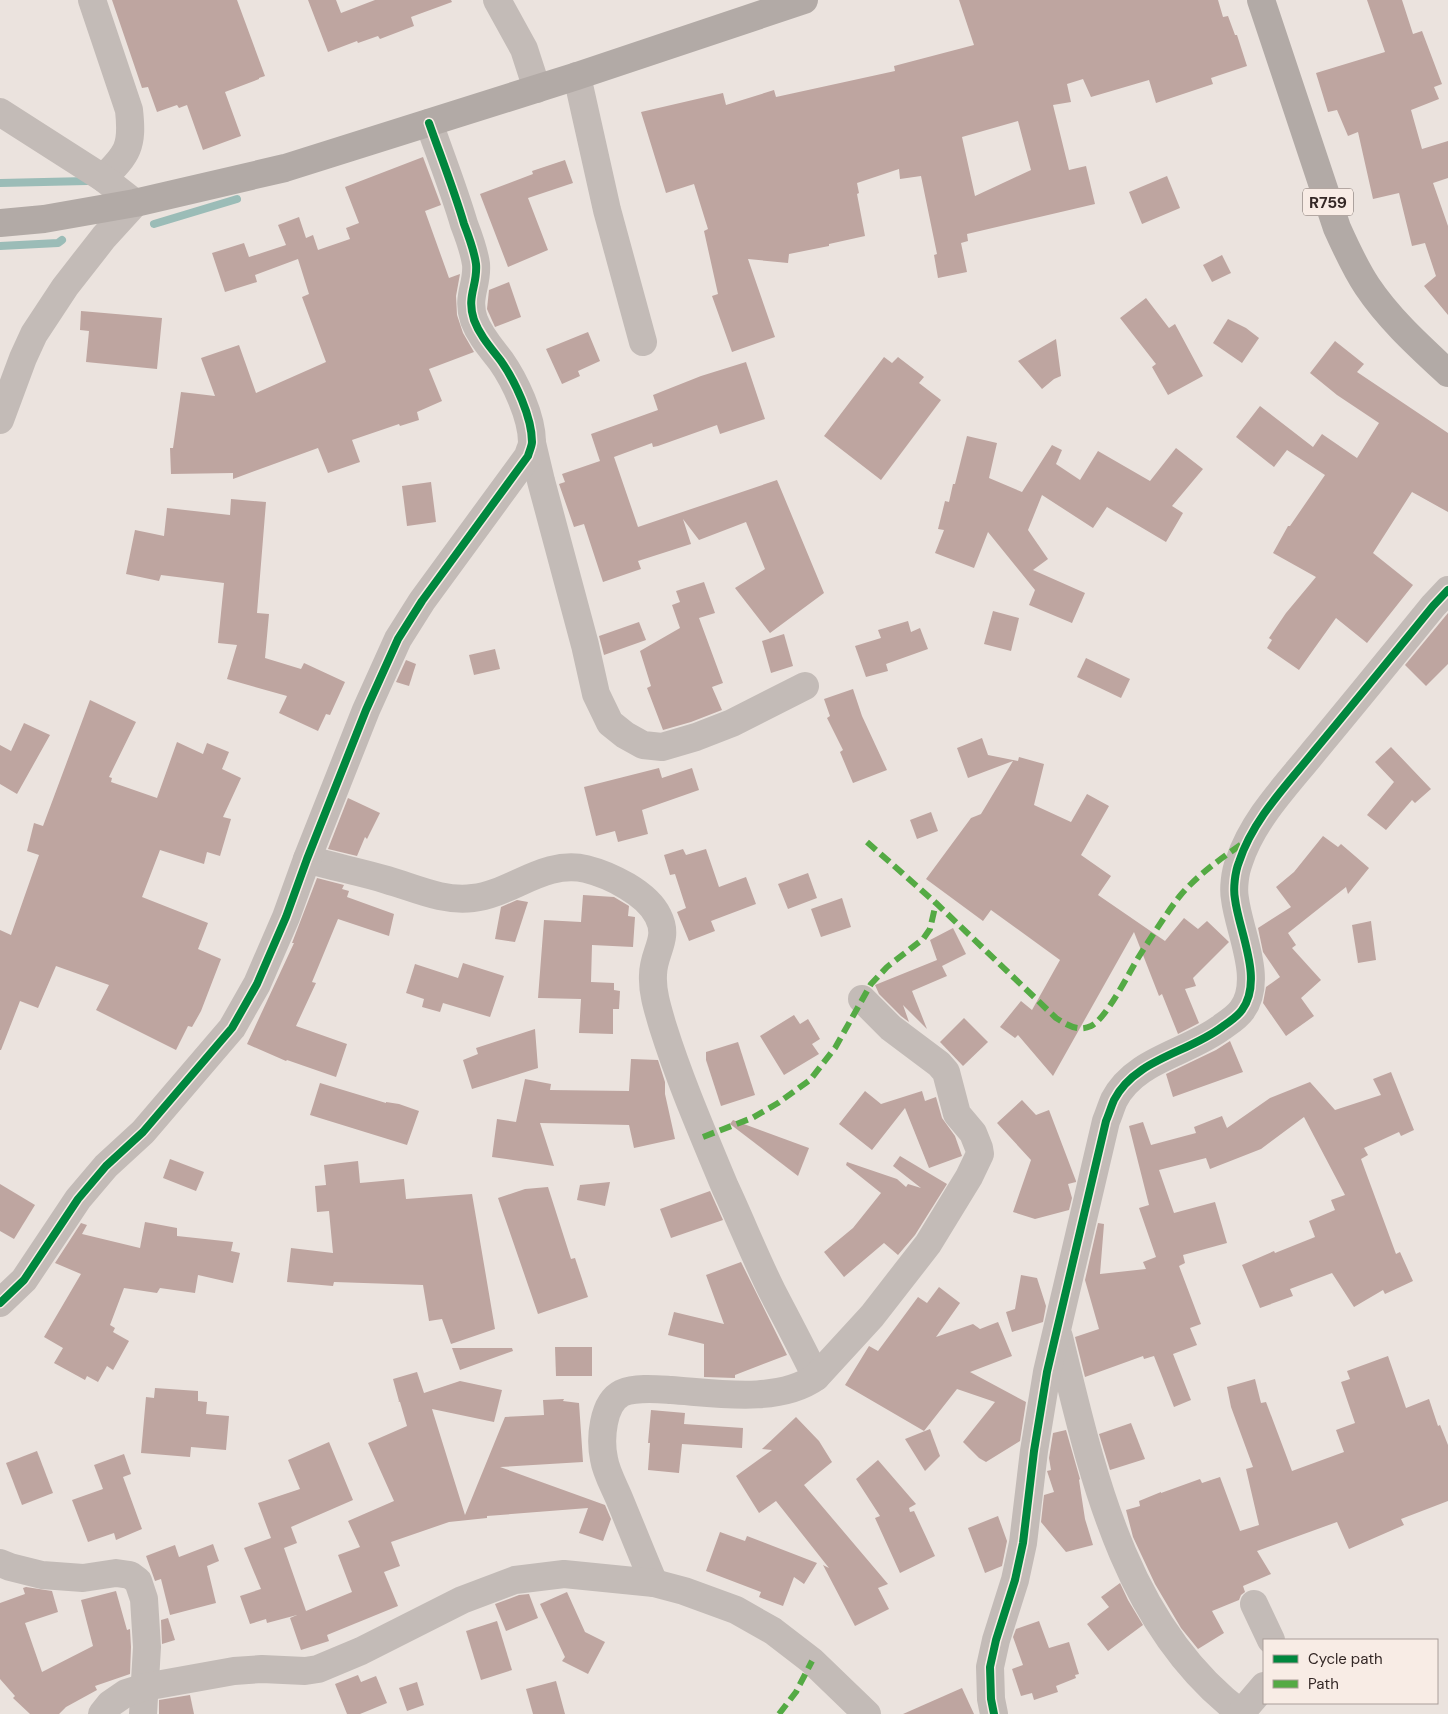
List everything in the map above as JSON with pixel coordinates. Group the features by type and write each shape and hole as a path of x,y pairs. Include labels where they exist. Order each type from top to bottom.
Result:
{"main road":[{"path":"0,223 44,220 135,203 285,168 576,76 759,7 804,0"},
{"name":"R759","path":"1261,0 1337,228 1348,254 1367,286 1388,313 1415,343 1448,373"}],"street":[{"path":"92,0 129,110 131,129 129,144 122,160 102,178"},
{"path":"500,3 524,49 537,89"},
{"path":"576,76 607,210 643,342"},
{"path":"0,112 102,178 135,203 104,237 65,287 34,334 0,420"},
{"path":"429,123 459,207 476,264 476,278 470,299 474,318 487,344 502,363 515,386 526,412 541,481 585,645 596,694 610,723 625,735 643,745 662,747 696,737 732,723 805,686"},
{"path":"0,1303 24,1280 78,1199 106,1166 143,1132 232,1028 257,984 286,917 307,859 380,678 398,639 422,601 524,462 532,443"},
{"path":"994,1714 990,1699 990,1667 996,1640 1015,1580 1023,1543 1034,1451 1047,1372 1106,1121 1115,1099 1131,1078 1149,1065 1196,1044 1237,1016 1243,1008 1250,988 1251,974 1234,898 1238,865 1246,840 1255,825 1304,764 1432,606 1448,590"},
{"path":"307,859 388,880 433,895 458,899 488,895 539,873 564,868 583,868 613,878 644,898 654,908 664,934 653,972 653,983 663,1026 676,1064 704,1137 746,1235 816,1377"},
{"path":"654,1583 604,1460 603,1436 605,1418 614,1400 622,1393 634,1390 657,1389 735,1394 778,1392 805,1385 816,1377 872,1316 928,1244 969,1177 980,1154 973,1133 957,1114 946,1072 939,1064 891,1028 862,999"},
{"path":"1057,1331 1088,1454 1112,1527 1134,1577 1168,1636 1189,1665 1241,1714 1263,1687"},
{"path":"0,1562 10,1568 42,1575 83,1578 116,1573 130,1576 138,1581 144,1599 147,1646 143,1714"},
{"path":"102,1714 110,1704 126,1693 145,1687 234,1671 262,1669 305,1671 318,1669 369,1647 462,1600 515,1580 564,1574 654,1583 684,1591 736,1610 773,1631 812,1661 867,1714"},
{"path":"1254,1604 1271,1639"}],"building":[{"path":"112,0 237,0 265,76 225,92 241,136 203,150 187,105 179,108 177,105 157,112 148,87 142,88"},
{"path":"308,0 336,0 341,13 375,0 451,0 452,2 411,17 414,26 380,39 378,36 358,43 357,41 328,52"},
{"path":"959,0 1218,0 1223,17 1228,16 1235,35 1237,35 1247,66 1211,78 1213,84 1156,103 1149,80 1091,97 1083,79 1067,84 1071,102 1053,105 1069,170 1086,166 1095,204 967,234 968,241 961,243 967,272 938,278 934,255 937,254 921,176 900,179 899,169 857,183 859,193 857,194 865,236 789,254 788,263 748,259 775,337 732,352 712,296 718,294 704,231 708,229 694,184 666,193 641,112 723,93 726,105 774,90 776,97 895,71 894,66 974,45","holes":["1018,121 1031,170 975,196 962,137"]},
{"path":"1367,0 1402,0 1413,34 1422,31 1442,84 1434,87 1439,99 1411,110 1422,149 1448,141 1448,178 1433,183 1448,226 1448,315 1424,286 1436,276 1425,243 1412,246 1399,193 1373,199 1358,132 1348,136 1337,110 1328,112 1316,73 1385,52"},
{"path":"423,157 441,205 425,211 449,278 460,274 456,296 457,315 463,333 474,352 429,369 442,401 417,412 419,420 400,426 399,424 352,440 360,462 328,473 318,448 233,479 233,473 171,474 170,448 173,448 181,392 215,396 201,358 239,345 256,393 326,362 302,297 309,294 298,259 255,275 257,282 225,292 212,253 244,243 249,257 286,245 278,225 299,217 306,238 313,235 318,250 350,239 346,228 359,223 345,187"},
{"path":"565,160 573,183 528,198 548,250 508,267 480,194 533,174 532,171"},
{"path":"1167,176 1180,208 1142,224 1129,192"},
{"path":"1222,255 1231,273 1212,282 1203,265"},
{"path":"509,282 521,317 495,327 487,309 489,290"},
{"path":"1146,298 1169,328 1175,324 1203,376 1168,395 1152,367 1156,364 1120,318"},
{"path":"81,311 162,318 157,369 86,362 89,331 80,330"},
{"path":"1228,319 1246,328 1259,338 1242,363 1213,343"},
{"path":"588,332 600,361 578,371 580,376 562,384 546,349"},
{"path":"1056,339 1061,376 1042,389 1018,361"},
{"path":"1335,341 1364,364 1357,372 1448,433 1448,512 1412,492 1373,553 1413,585 1367,643 1336,618 1299,670 1267,648 1272,640 1269,638 1286,613 1316,577 1273,553 1288,526 1290,526 1325,475 1287,450 1274,467 1236,437 1260,406 1313,447 1322,434 1357,458 1379,423 1337,395 1310,373"},
{"path":"884,357 892,363 898,357 924,377 919,383 941,400 881,480 824,436"},
{"path":"746,362 765,419 720,434 717,425 658,446 653,447 652,443 614,457 638,527 777,480 824,593 770,633 735,588 765,569 746,522 699,540 683,519 691,544 638,561 641,569 603,582 584,524 574,527 559,484 565,482 562,474 600,461 591,434 658,410 653,395 701,376"},
{"path":"967,436 997,443 989,478 1022,492 1052,445 1062,450 1056,464 1080,480 1098,451 1150,481 1176,448 1203,469 1172,506 1183,513 1166,542 1107,507 1093,528 1042,495 1028,530 1048,559 1033,570 1085,593 1072,623 1029,605 1035,590 988,532 974,568 935,553 944,530 938,529 945,501 949,502"},
{"path":"431,482 436,522 407,526 402,486"},
{"path":"231,499 266,502 257,613 269,614 265,658 301,669 304,663 345,682 330,715 326,714 318,731 279,713 287,696 227,679 237,645 218,643 224,583 161,575 159,581 126,574 135,530 164,536 167,508 230,515"},
{"path":"704,582 715,613 699,618 723,683 712,687 722,710 663,730 647,688 651,686 640,651 680,628 672,605 680,602 676,591"},
{"path":"993,611 1019,618 1011,651 984,644"},
{"path":"1448,613 1448,664 1426,686 1405,665"},
{"path":"908,621 911,632 920,628 928,649 886,664 888,671 866,677 855,646 881,638 878,630"},
{"path":"639,622 646,640 604,655 599,636"},
{"path":"784,634 793,666 771,673 762,641"},
{"path":"495,649 500,669 474,675 469,655"},
{"path":"1086,658 1130,679 1121,698 1077,677"},
{"path":"406,660 416,664 409,686 396,682"},
{"path":"853,689 862,716 887,770 853,783 840,752 843,750 827,718 830,716 824,699"},
{"path":"90,700 136,722 109,777 112,778 111,782 157,798 177,742 203,754 207,743 229,752 222,769 241,778 223,817 231,819 220,856 207,852 204,864 160,850 142,897 208,923 198,949 221,959 201,1011 192,1027 188,1026 176,1050 96,1010 109,985 56,966 38,1008 20,1001 0,1050 0,930 11,935 39,855 27,851 34,823 43,826"},
{"path":"24,723 50,735 17,794 0,784 0,745 11,751"},
{"path":"982,738 988,755 1018,761 1019,757 1044,764 1034,805 1071,822 1087,794 1109,806 1081,855 1111,876 1098,895 1165,941 1184,918 1198,929 1207,921 1229,942 1193,978 1196,986 1185,989 1199,1023 1178,1034 1162,994 1159,996 1134,932 1053,1076 1018,1035 1015,1038 1000,1027 1021,1001 1032,1010 1060,960 991,910 983,921 926,879 971,818 981,814 1013,761 968,778 957,748"},
{"path":"1391,747 1431,789 1415,803 1412,800 1386,830 1367,815 1394,782 1375,762"},
{"path":"659,768 662,778 692,768 699,790 642,810 648,834 618,842 615,831 596,836 584,787"},
{"path":"348,798 380,813 367,839 365,837 357,856 328,849"},
{"path":"931,812 938,831 917,839 910,820"},
{"path":"1323,836 1338,847 1341,844 1369,868 1348,894 1346,887 1288,933 1296,945 1292,948 1321,980 1301,998 1314,1016 1286,1036 1263,1003 1266,987 1280,977 1263,952 1258,928 1291,907 1276,887 1294,872"},
{"path":"683,849 686,855 706,849 719,887 746,877 756,904 711,921 715,931 689,941 677,912 686,908 675,874 670,875 664,855"},
{"path":"808,873 817,898 788,909 778,884"},
{"path":"317,878 344,885 342,889 349,891 347,897 394,914 389,936 338,919 312,982 316,983 296,1026 347,1044 336,1077 286,1061 247,1044 294,943 292,943"},
{"path":"583,895 614,897 629,906 628,916 635,917 633,947 592,945 591,982 614,983 614,990 620,991 619,1009 613,1009 613,1034 579,1033 581,999 538,998 544,920 581,922"},
{"path":"842,898 851,927 821,937 811,909"},
{"path":"517,900 528,902 515,942 495,939 501,907"},
{"path":"1371,921 1376,960 1358,963 1352,925"},
{"path":"953,928 966,954 942,966 947,976 912,991 927,1029 903,1005 909,1022 901,1016 879,994 875,985 937,960 930,940"},
{"path":"463,963 504,976 490,1017 443,1003 440,1012 422,1007 424,999 406,993 415,964 458,978"},
{"path":"794,1015 800,1024 808,1019 820,1039 812,1044 819,1054 784,1075 760,1036"},
{"path":"964,1018 988,1042 963,1066 940,1042"},
{"path":"535,1029 538,1068 472,1089 463,1060 478,1054 476,1048"},
{"path":"1230,1041 1243,1072 1173,1097 1166,1074 1216,1050"},
{"path":"738,1042 755,1095 721,1106 706,1060 706,1052"},
{"path":"631,1059 658,1060 665,1082 665,1094 675,1139 634,1148 629,1125 540,1123 554,1166 492,1157 497,1119 516,1122 525,1079 551,1084 550,1090 629,1091"},
{"path":"1391,1072 1414,1130 1401,1136 1399,1132 1364,1148 1368,1155 1361,1159 1396,1254 1400,1252 1413,1281 1385,1294 1383,1290 1354,1307 1332,1273 1290,1289 1293,1296 1260,1308 1242,1265 1274,1251 1275,1253 1315,1237 1309,1221 1335,1210 1331,1200 1345,1195 1304,1117 1261,1149 1210,1169 1206,1158 1159,1170 1174,1213 1215,1202 1227,1243 1183,1255 1185,1263 1179,1266 1201,1324 1190,1328 1197,1345 1173,1354 1191,1400 1174,1407 1154,1356 1144,1359 1143,1356 1085,1377 1075,1337 1099,1329 1085,1280 1098,1223 1104,1224 1100,1274 1146,1269 1143,1262 1156,1257 1139,1208 1149,1205 1129,1126 1143,1122 1151,1145 1196,1133 1194,1127 1222,1116 1227,1128 1270,1098 1310,1082 1335,1110 1381,1095 1373,1079"},
{"path":"320,1083 419,1111 407,1145 310,1115"},
{"path":"865,1091 881,1104 922,1091 925,1101 936,1097 942,1118 955,1136 962,1156 929,1168 905,1108 872,1150 839,1124"},
{"path":"1022,1100 1036,1115 1049,1110 1076,1181 1068,1184 1072,1198 1069,1210 1035,1219 1013,1212 1031,1160 997,1123"},
{"path":"733,1120 809,1148 798,1176 730,1124"},
{"path":"900,1156 947,1184 915,1235 898,1255 884,1243 844,1277 824,1252 853,1228 881,1193 846,1165 847,1162 897,1179 906,1187 908,1184 921,1188 893,1166"},
{"path":"170,1159 204,1172 196,1191 163,1178"},
{"path":"358,1161 360,1183 404,1179 406,1199 472,1194 495,1329 451,1344 442,1319 429,1321 423,1285 334,1282 333,1286 287,1282 291,1248 333,1253 329,1211 317,1212 315,1186 326,1185 324,1165"},
{"path":"610,1182 605,1206 577,1200 580,1185"},
{"path":"0,1184 35,1205 14,1239 0,1231"},
{"path":"548,1187 571,1259 575,1258 588,1297 538,1314 498,1198 525,1189"},
{"path":"710,1191 723,1220 671,1238 660,1209"},
{"path":"145,1222 177,1228 177,1236 233,1242 231,1251 240,1253 233,1283 198,1275 195,1293 160,1288 157,1293 124,1288 110,1325 115,1328 113,1332 129,1341 113,1370 107,1366 98,1382 87,1376 85,1380 54,1363 63,1348 44,1337 81,1274 55,1263 81,1223 87,1225 82,1234 140,1248"},
{"path":"741,1262 787,1355 735,1375 735,1378 704,1377 704,1344 668,1335 674,1312 724,1324 706,1275"},
{"path":"1021,1275 1037,1278 1046,1306 1043,1322 1012,1332 1006,1312 1015,1309"},
{"path":"939,1287 960,1303 936,1337 973,1324 980,1329 998,1322 1012,1356 970,1372 1026,1402 1020,1441 986,1462 979,1458 963,1442 995,1402 957,1389 924,1431 845,1385 869,1346 878,1351 918,1297 927,1303"},
{"path":"555,1347 592,1347 592,1376 556,1376"},
{"path":"452,1348 512,1348 513,1351 460,1370"},
{"path":"1388,1356 1406,1408 1429,1399 1438,1426 1440,1425 1448,1445 1448,1501 1401,1519 1404,1525 1349,1549 1337,1522 1257,1551 1271,1574 1243,1586 1245,1592 1239,1600 1212,1611 1224,1633 1198,1649 1181,1628 1155,1584 1133,1537 1126,1510 1140,1506 1139,1501 1161,1492 1200,1479 1202,1483 1220,1477 1240,1531 1259,1525 1246,1469 1253,1467 1231,1407 1227,1387 1255,1379 1261,1403 1266,1402 1292,1471 1344,1452 1336,1430 1355,1423 1341,1382 1350,1379 1347,1371"},
{"path":"417,1372 424,1393 460,1381 502,1390 494,1422 432,1409 465,1515 505,1417 544,1415 543,1400 564,1399 563,1401 579,1403 583,1462 500,1467 605,1505 611,1519 603,1541 579,1533 588,1508 487,1516 487,1518 449,1522 391,1542 400,1566 384,1572 398,1606 327,1635 329,1641 301,1650 290,1618 297,1615 267,1623 266,1619 250,1624 240,1596 261,1589 244,1548 271,1538 258,1503 300,1489 288,1460 329,1442 353,1500 291,1527 297,1543 284,1548 306,1611 352,1592 338,1555 360,1547 348,1521 394,1501 368,1443 407,1426 393,1379"},
{"path":"155,1388 198,1391 198,1401 207,1402 206,1414 229,1416 226,1450 191,1447 190,1457 141,1453 146,1397 154,1398"},
{"path":"651,1410 685,1413 684,1424 743,1428 742,1448 682,1444 679,1473 648,1470"},
{"path":"796,1417 819,1441 832,1462 804,1485 888,1584 878,1588 889,1609 855,1626 823,1565 829,1568 776,1501 759,1513 736,1476 772,1450 762,1449"},
{"path":"1131,1423 1145,1459 1110,1470 1099,1434"},
{"path":"930,1429 940,1456 925,1471 905,1439"},
{"path":"1066,1430 1080,1479 1085,1519 1093,1545 1066,1552 1041,1522 1044,1495 1054,1492 1047,1471 1051,1470 1049,1458 1053,1433"},
{"path":"37,1451 53,1493 22,1505 6,1463"},
{"path":"124,1454 131,1474 123,1477 142,1529 116,1540 114,1533 88,1542 72,1500 103,1489 94,1465"},
{"path":"878,1460 916,1504 909,1508 910,1512 914,1511 935,1556 900,1573 875,1518 880,1516 856,1479"},
{"path":"998,1516 1007,1541 1002,1566 985,1573 968,1528"},
{"path":"720,1532 745,1541 747,1536 817,1563 804,1584 794,1577 783,1606 759,1597 761,1592 706,1571"},
{"path":"213,1544 219,1561 207,1566 216,1603 170,1615 161,1579 155,1581 146,1556 175,1545 179,1557"},
{"path":"1120,1583 1143,1625 1108,1651 1087,1624 1109,1607 1101,1597"},
{"path":"23,1588 52,1591 58,1612 25,1623 42,1672 93,1646 81,1600 116,1591 127,1630 130,1629 130,1674 95,1686 97,1690 66,1707 59,1714 30,1714 13,1698 15,1696 0,1679 0,1603 25,1594"},
{"path":"567,1592 585,1632 605,1642 588,1674 562,1661 565,1657 540,1604"},
{"path":"529,1594 538,1618 506,1631 495,1604 519,1595"},
{"path":"168,1618 175,1640 162,1644 161,1620"},
{"path":"497,1621 512,1670 481,1680 466,1631"},
{"path":"1039,1621 1049,1648 1069,1642 1079,1674 1075,1675 1076,1678 1056,1686 1058,1692 1034,1700 1032,1693 1021,1696 1012,1669 1023,1665 1013,1637 1016,1629"},
{"path":"358,1675 361,1682 376,1676 387,1703 360,1714 347,1714 335,1684"},
{"path":"556,1681 565,1714 533,1714 526,1689"},
{"path":"417,1682 424,1705 407,1711 399,1688"},
{"path":"962,1688 974,1714 903,1714"},
{"path":"190,1695 194,1714 159,1714 159,1700"}],"waterway":[{"path":"0,183 87,181"},
{"path":"154,224 237,199"},
{"path":"0,246 58,243 62,240"}],"marked path":[{"path":"867,842 936,903 1056,1018 1068,1025 1086,1028 1097,1022 1103,1015 1163,919 1179,897 1202,874 1246,841"},
{"path":"703,1137 752,1118 778,1103 810,1080 835,1048 871,984 887,967 923,939 930,929 936,903"},
{"path":"779,1714 796,1692 812,1661"}],"cycle path":[{"path":"0,1303 24,1280 78,1199 106,1166 143,1132 232,1028 257,984 286,917 366,710 398,639 422,601 528,456 532,444 531,432 522,400 506,369 483,337 474,320 471,304 476,271 474,254 429,123"},
{"path":"994,1714 991,1699 990,1667 996,1640 1015,1580 1023,1543 1034,1451 1047,1372 1106,1121 1114,1100 1123,1086 1135,1075 1148,1066 1208,1036 1233,1019 1242,1010 1248,998 1251,985 1251,970 1237,912 1234,890 1236,871 1245,846 1262,817 1282,789 1448,590"}]}
